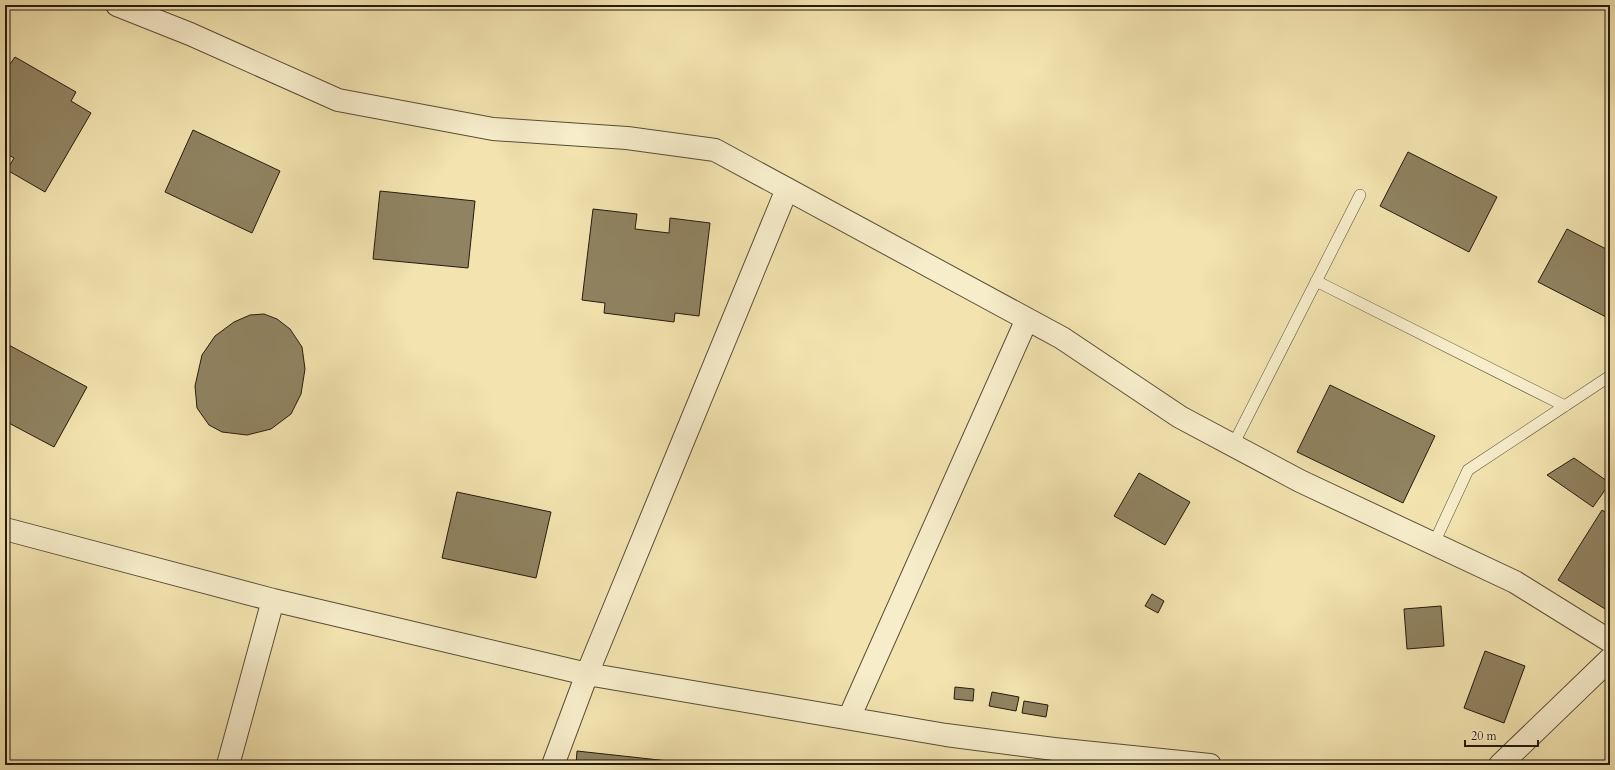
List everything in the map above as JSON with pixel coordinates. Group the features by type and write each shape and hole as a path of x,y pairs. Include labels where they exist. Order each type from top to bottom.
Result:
{"street":[{"path":"117,5 190,34 338,100 493,129 627,138 715,150 1062,338 1180,417 1300,481 1515,582 1610,641"},
{"path":"553,765 587,674 787,189"},
{"path":"849,718 1027,319"},
{"path":"5,529 273,600 587,674 954,736 1172,764 1210,765"},
{"path":"228,765 273,600"},
{"path":"1500,765 1610,659"}],"lane":[{"path":"1233,445 1360,194"},
{"path":"1316,281 1565,406"},
{"path":"1434,544 1468,470 1610,376"}],"building":[{"path":"15,57 76,92 71,101 91,113 45,192 7,170 14,158 5,153 5,61 10,64"},
{"path":"193,130 280,171 252,233 165,192"},
{"path":"1408,152 1497,197 1469,252 1380,206"},
{"path":"380,191 475,201 468,268 373,259"},
{"path":"593,209 637,214 635,229 669,233 670,218 710,223 699,316 675,313 674,322 604,313 605,303 582,300"},
{"path":"1567,229 1610,251 1610,319 1538,282"},
{"path":"264,314 277,319 290,329 302,347 305,369 301,394 291,414 271,429 247,435 222,432 209,425 197,408 195,386 202,355 215,336 234,322 250,315"},
{"path":"5,343 87,387 54,447 5,421"},
{"path":"1330,385 1435,436 1403,503 1297,452"},
{"path":"1574,458 1610,483 1593,507 1547,475"},
{"path":"1139,473 1190,502 1165,545 1114,516"},
{"path":"457,492 551,512 536,578 442,558"},
{"path":"1602,510 1610,515 1610,612 1558,580"},
{"path":"1152,594 1164,601 1158,613 1145,606"},
{"path":"1441,606 1444,646 1407,649 1404,609"},
{"path":"1485,651 1525,666 1504,723 1464,708"},
{"path":"955,687 974,689 973,701 954,699"},
{"path":"992,692 1019,697 1016,711 989,706"},
{"path":"1024,701 1048,705 1046,717 1022,713"},
{"path":"577,751 705,765 576,765"}]}
